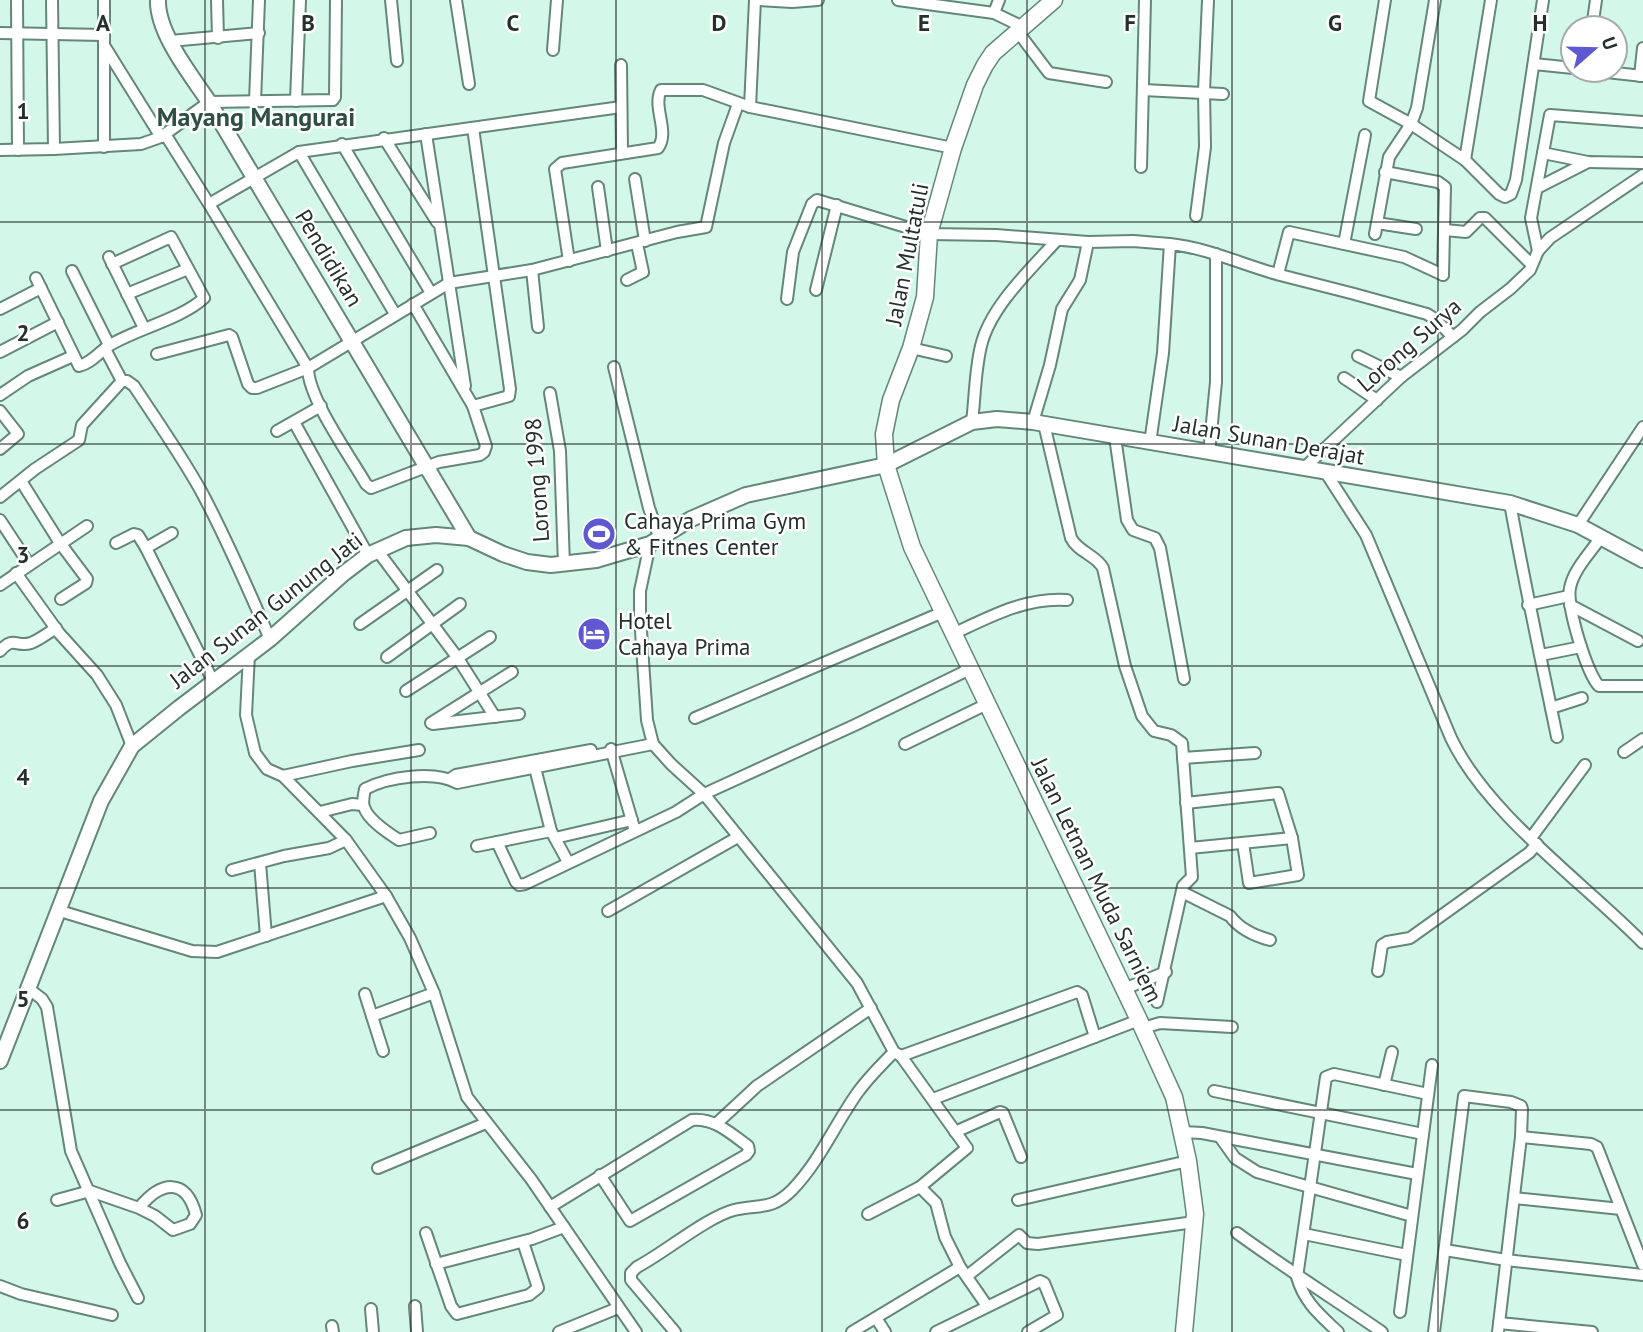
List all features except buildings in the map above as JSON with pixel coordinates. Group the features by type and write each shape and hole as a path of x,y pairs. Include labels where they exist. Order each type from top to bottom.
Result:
{"main road":[{"name":"Jalan Multatuli","path":"886,465 884,433 891,400 911,348 925,297 929,234 953,148 975,85 993,53 1054,0"},
{"name":"Jalan Letnan Muda Sarniem","path":"886,465 912,547 1125,989 1174,1097 1188,1161 1194,1222 1184,1332"}],"street":[{"path":"17,0 18,150"},
{"path":"52,0 54,149"},
{"path":"104,0 104,147"},
{"name":"Pendidikan","path":"158,0 161,20 170,41 469,538"},
{"path":"218,0 218,38"},
{"path":"256,101 259,0"},
{"path":"296,101 300,0"},
{"path":"0,150 141,144 163,136 209,102 330,101 335,97 336,0"},
{"path":"391,0 397,61"},
{"path":"456,0 469,84"},
{"path":"553,50 557,0"},
{"path":"158,354 229,335 248,384 257,388 308,368 449,283 532,270 708,225 724,143 744,105 757,0 818,0"},
{"path":"898,0 994,13 1020,29 1043,67 1053,75 1106,82"},
{"path":"994,13 999,0"},
{"path":"1141,167 1144,0"},
{"path":"1196,216 1205,147 1204,91 1208,0"},
{"path":"1385,0 1369,102 1411,124 1465,160 1505,197 1511,194 1516,180 1543,0"},
{"path":"1416,229 1376,228 1385,172 1395,146 1411,124 1417,108 1435,0"},
{"path":"1465,160 1491,0"},
{"path":"0,33 53,33 104,41 209,204 308,368 308,380 321,406 370,488 427,466 480,455 486,446 466,392 413,304"},
{"path":"170,41 259,33"},
{"path":"1641,76 1643,48"},
{"path":"1534,64 1559,67"},
{"path":"621,65 622,152"},
{"path":"569,261 555,169 562,163 658,148 662,145 658,98 661,90 703,90 744,105 953,148"},
{"path":"1143,90 1223,94"},
{"path":"209,204 299,152 384,138 621,107"},
{"path":"1538,251 1531,218 1549,115 1643,122"},
{"path":"473,128 509,396 473,406"},
{"path":"426,134 466,392"},
{"path":"1344,244 1365,135"},
{"path":"384,138 440,227"},
{"path":"342,144 431,293"},
{"path":"299,152 395,314"},
{"path":"1543,153 1588,162 1643,163"},
{"path":"1537,188 1588,162"},
{"path":"1278,274 1289,232 1404,257 1443,275 1447,191 1443,184 1385,172"},
{"path":"1538,251 1550,238 1643,175"},
{"path":"627,280 643,272 635,179"},
{"path":"598,187 607,251"},
{"path":"787,299 793,252 812,204 820,200 929,234 996,235 1088,242 1133,241 1188,246 1278,274 1427,314 1453,337"},
{"path":"817,290 837,205"},
{"path":"1445,230 1466,232 1480,218 1485,218 1531,264"},
{"path":"0,309 39,283 77,364 81,366 107,347 198,304 204,298 171,237 111,261 144,328"},
{"path":"972,422 981,347 987,328 1001,306 1057,240"},
{"path":"1088,242 1080,280 1062,309 1039,423 1071,538 1075,545 1098,561 1103,568 1125,666 1142,716 1154,731 1178,738 1182,743 1192,877 1183,886 1166,972 1157,1002"},
{"path":"1150,443 1163,354 1170,244"},
{"name":"Lorong Surya","path":"1303,469 1401,377 1453,337 1530,270 1538,251"},
{"path":"1209,453 1216,382 1216,254"},
{"path":"127,294 188,269"},
{"path":"532,270 538,327"},
{"path":"72,271 122,381"},
{"path":"0,352 58,322"},
{"path":"911,348 946,356"},
{"path":"0,395 28,376 73,356"},
{"path":"1358,356 1401,377"},
{"path":"614,367 655,541 640,592 647,720 653,744 704,794 857,983 897,1054 967,1148 920,1187 868,1214"},
{"path":"1344,378 1377,400"},
{"path":"0,498 45,461 79,440 79,429 122,381"},
{"path":"122,381 134,386 201,492 236,561 270,639"},
{"name":"Lorong 1998","path":"550,393 560,452 564,565"},
{"path":"277,431 321,406"},
{"path":"0,411 18,434 0,449"},
{"name":"Jalan Sunan Derajat","path":"886,465 972,422 997,419 1039,423 1510,503 1578,525 1643,560"},
{"path":"294,422 372,552 406,590 457,657 495,717"},
{"path":"1578,525 1643,427"},
{"path":"1115,436 1127,520 1133,530 1155,538 1160,548 1184,679"},
{"name":"Jalan Sunan Gunung Jati","path":"0,1061 5,1034 29,989 102,801 132,746 270,639 342,573 372,552 406,538 421,536 469,538 527,562 564,565 596,560 655,541 691,519 746,495 886,465"},
{"path":"1326,473 1366,535 1457,751 1475,778 1534,841 1643,943"},
{"path":"21,481 87,579 86,583 61,598"},
{"path":"1510,503 1528,605 1557,737"},
{"path":"0,520 29,564"},
{"path":"0,585 87,526"},
{"path":"146,548 172,533"},
{"path":"116,543 134,534 138,535 213,681"},
{"path":"1601,537 1578,569 1570,586 1570,601 1581,647 1591,676 1599,686 1643,686"},
{"path":"360,624 437,570"},
{"path":"16,573 56,628 97,675 116,705 132,746"},
{"path":"953,634 1019,605 1040,600 1067,600"},
{"path":"1528,605 1570,601 1638,641"},
{"path":"387,657 460,604"},
{"path":"695,718 943,612"},
{"path":"0,651 8,643 31,643 56,628"},
{"path":"406,691 490,637"},
{"path":"1541,655 1581,647"},
{"path":"250,654 246,715 255,754 267,769 283,775 346,840 386,896 410,938 434,993 467,1097 531,1179 636,1332"},
{"path":"477,846 634,825 676,812 704,794 856,725 970,668"},
{"path":"512,672 431,723 519,714"},
{"path":"1551,708 1581,698"},
{"path":"905,744 987,704"},
{"path":"1624,752 1643,739"},
{"path":"430,833 399,840 374,820 363,805 365,789 373,784 429,775 450,779 456,775 534,765 653,744"},
{"path":"283,775 419,750"},
{"path":"614,750 634,825"},
{"path":"1183,758 1255,753"},
{"path":"534,765 553,834 568,862"},
{"path":"1378,971 1382,945 1410,938 1529,853 1534,841 1585,765"},
{"path":"1186,803 1278,793 1292,838 1298,875 1249,883 1243,843"},
{"path":"320,813 352,804 363,805"},
{"path":"497,842 519,886 634,825"},
{"path":"608,911 738,837"},
{"path":"1189,848 1292,838"},
{"path":"232,870 329,848 346,840"},
{"path":"260,863 266,936"},
{"path":"1182,892 1230,916 1234,922 1258,937 1270,940"},
{"path":"60,911 192,951 226,950 386,896"},
{"path":"1125,989 1166,972"},
{"path":"29,989 42,999 47,1007 71,1151 138,1298"},
{"path":"675,1332 631,1280 631,1273 713,1220 732,1211 764,1208 775,1204 792,1189 819,1156 871,1074 897,1054 1077,992 1082,995 1095,1037"},
{"path":"372,1016 434,993"},
{"path":"365,994 383,1051"},
{"path":"716,1124 757,1086 871,1008"},
{"path":"933,1099 1095,1037 1141,1024 1232,1027"},
{"path":"1384,1085 1392,1052"},
{"path":"1400,1312 1432,1065"},
{"path":"1338,1332 1303,1296 1297,1277 1325,1081 1328,1075 1334,1073 1429,1094"},
{"path":"1214,1091 1423,1134"},
{"path":"1434,1332 1464,1096 1511,1102 1521,1106 1521,1137 1498,1327 1592,1332"},
{"path":"955,1132 1003,1113 1021,1157"},
{"path":"550,1207 600,1175 692,1120 706,1119 748,1146 746,1155 630,1221 600,1175"},
{"path":"378,1168 486,1123"},
{"path":"1183,1132 1417,1174"},
{"path":"1220,1137 1230,1153 1257,1172 1412,1216"},
{"path":"1521,1137 1591,1144 1597,1147 1643,1265"},
{"path":"1018,1200 1188,1161"},
{"path":"57,1200 90,1191 139,1208 173,1230 190,1224 196,1215 183,1189 170,1186 157,1191 139,1208"},
{"path":"920,1187 938,1206 940,1226 963,1272 987,1306"},
{"path":"1514,1198 1621,1209"},
{"path":"852,1332 963,1272 1018,1235 1027,1242 1038,1244 1194,1222"},
{"path":"436,1264 523,1242 564,1227"},
{"path":"426,1233 451,1306 457,1314 529,1295 538,1288 523,1242"},
{"path":"1237,1233 1297,1277 1332,1297 1382,1332"},
{"path":"1304,1234 1407,1255"},
{"path":"1444,1250 1506,1260 1643,1275"},
{"path":"936,1332 1035,1281 1042,1281 1057,1315 1028,1332"},
{"path":"0,1286 20,1294 112,1315"},
{"path":"1319,1313 1332,1297"},
{"path":"415,1306 417,1332"},
{"path":"559,1332 582,1328 618,1308"},
{"path":"371,1310 373,1332"},
{"path":"876,1318 885,1332"}],"place":[{"name":"Cahaya Prima Gym & Fitnes Center","path":"599,534"},
{"name":"Hotel Cahaya Prima","path":"594,634"}],"district":[{"name":"Mayang Mangurai","path":"256,117"}]}
